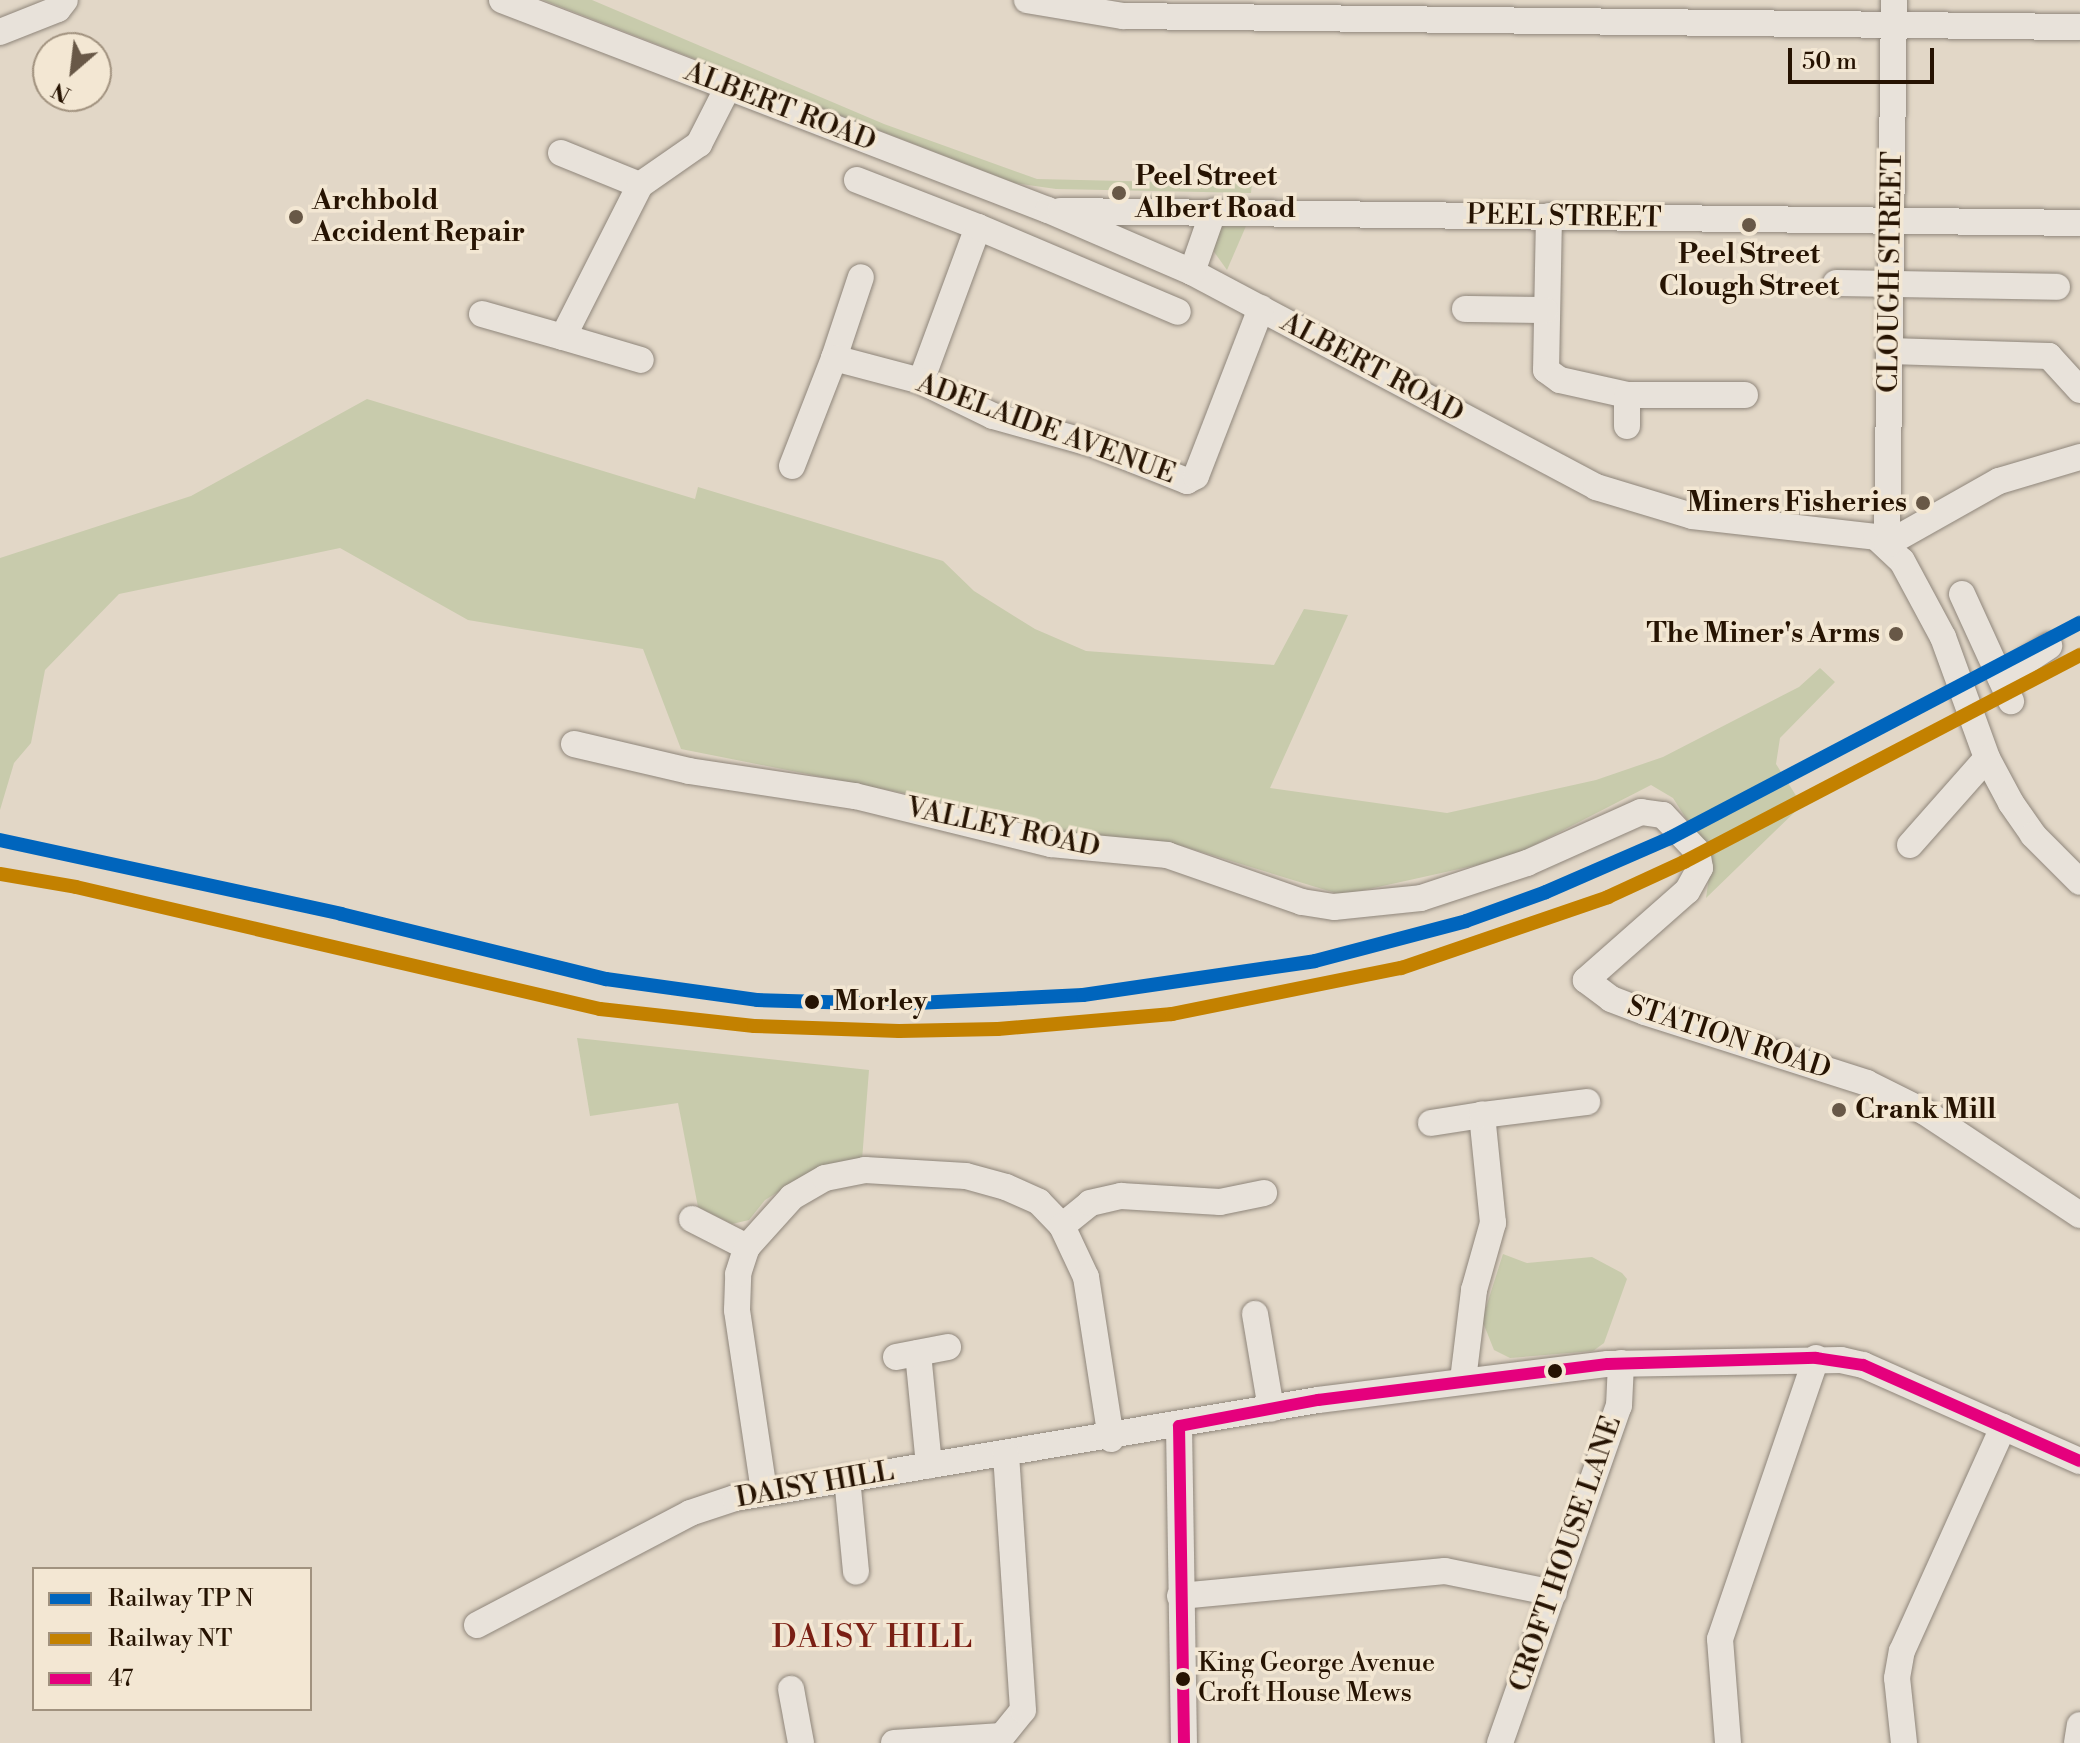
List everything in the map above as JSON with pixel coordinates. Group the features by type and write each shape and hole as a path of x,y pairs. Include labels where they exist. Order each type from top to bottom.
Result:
{"street":[{"path":"0,32 58,9 65,0"},
{"name":"ALBERT ROAD","path":"502,0 1048,210 1192,272 1596,487 1692,516 1857,532 1887,544"},
{"path":"1027,0 1123,16 1352,10 1894,13 2080,27"},
{"name":"CLOUGH STREET","path":"1887,544 1894,13"},
{"path":"563,337 640,185 699,144 728,87"},
{"path":"561,153 640,185"},
{"path":"857,180 978,227 1178,312"},
{"name":"PEEL STREET","path":"1048,210 2080,223"},
{"path":"1192,272 1213,212"},
{"path":"1549,216 1546,370 1560,380 1627,395 1745,395"},
{"path":"921,381 978,227"},
{"path":"792,466 834,358 861,277"},
{"path":"1836,283 2057,287"},
{"name":"ADELAIDE AVENUE","path":"834,358 921,381 993,416 1093,444 1187,481 1196,476 1261,308"},
{"path":"1465,309 1545,310"},
{"path":"482,314 518,328 563,337 641,360"},
{"path":"1890,351 2049,356 2080,390"},
{"path":"1627,395 1627,426"},
{"path":"2080,457 1999,481 1887,544 1902,561 1943,637 1987,758 2033,835 2080,882"},
{"path":"1962,594 1976,617 2006,690 2049,646"},
{"path":"1943,637 1976,617"},
{"name":"VALLEY ROAD","path":"574,744 689,771 855,796 1051,844 1167,855 1302,902 1334,907 1421,898 1527,863 1641,812 1663,815 1697,851 1700,868 1687,891 1586,980"},
{"path":"1910,845 1987,758"},
{"name":"STATION ROAD","path":"1586,980 1611,999 1645,1012 1867,1083 1925,1112 2080,1215"},
{"path":"1431,1123 1587,1102"},
{"path":"1463,1380 1474,1290 1493,1223 1482,1115"},
{"path":"764,1491 737,1310 738,1274 747,1247 792,1197 825,1178 865,1170 966,1176 1006,1187 1039,1202 1062,1226 1086,1277 1111,1439"},
{"path":"1062,1226 1090,1203 1121,1196 1220,1202 1264,1193"},
{"path":"692,1219 747,1247"},
{"path":"1255,1314 1271,1409"},
{"path":"929,1465 907,1355 948,1347"},
{"path":"1728,1743 1720,1639 1816,1358"},
{"name":"DAISY HILL","path":"477,1625 690,1513 764,1491 1111,1439 1271,1409 1463,1380 1621,1363 1816,1358 1863,1365 2080,1461"},
{"name":"CROFT HOUSE LANE","path":"1500,1743 1619,1406 1621,1363"},
{"path":"1179,1426 1184,1743"},
{"path":"1904,1743 1897,1678 1902,1651 2003,1427"},
{"path":"894,1743 1002,1736 1023,1710 1006,1454"},
{"path":"847,1478 856,1572"},
{"path":"1180,1596 1445,1571 1554,1593"},
{"path":"791,1689 801,1743"},
{"path":"2077,1743 2080,1725"}],"green space":[{"path":"543,0 592,0 884,124 1037,179 1252,184 1251,193 1056,189 1015,183"},
{"path":"1221,224 1246,226 1227,270 1212,249"},
{"path":"367,399 695,499 698,487 943,561 974,591 1035,629 1086,651 1274,665 1304,609 1348,615 1270,788 1447,813 1596,780 1663,757 1799,687 1820,668 1835,682 1780,738 1776,764 1802,805 1706,898 1710,871 1706,850 1673,798 1651,785 1509,858 1342,895 1169,842 1064,834 923,797 681,749 643,649 468,620 340,548 119,594 45,670 31,743 14,763 0,810 0,558 191,496"},
{"path":"577,1038 869,1070 862,1160 807,1174 765,1200 749,1220 732,1224 698,1207 678,1103 590,1116"},
{"path":"1503,1254 1527,1263 1592,1257 1622,1273 1627,1279 1604,1343 1593,1351 1510,1358 1494,1350 1482,1320"}],"transit line":[{"path":"0,840 341,914 606,979 757,1000 894,1004 1083,995 1315,961 1466,921 1546,892 1670,838 2080,623"},
{"name":"47","path":"1184,1743 1179,1426 1318,1400 1608,1364 1816,1358 1863,1365 2080,1461"}],"rail line":[{"name":"NT","path":"0,874 76,887 600,1009 754,1026 899,1031 998,1029 1172,1014 1401,968 1608,897 1684,862 2080,655"}],"place":[{"name":"Peel Street Albert Road","path":"1119,193"},
{"name":"Archbold Accident Repair","path":"296,217"},
{"name":"Peel Street Clough Street","path":"1749,225"},
{"name":"Miners Fisheries","path":"1923,503"},
{"name":"The Miner's Arms","path":"1896,634"},
{"name":"Morley","path":"812,1002"},
{"name":"Crank Mill","path":"1839,1110"},
{"name":"King George Avenue Croft House Mews","path":"1183,1679"}],"district":[{"name":"DAISY HILL","path":"873,1637"}]}
